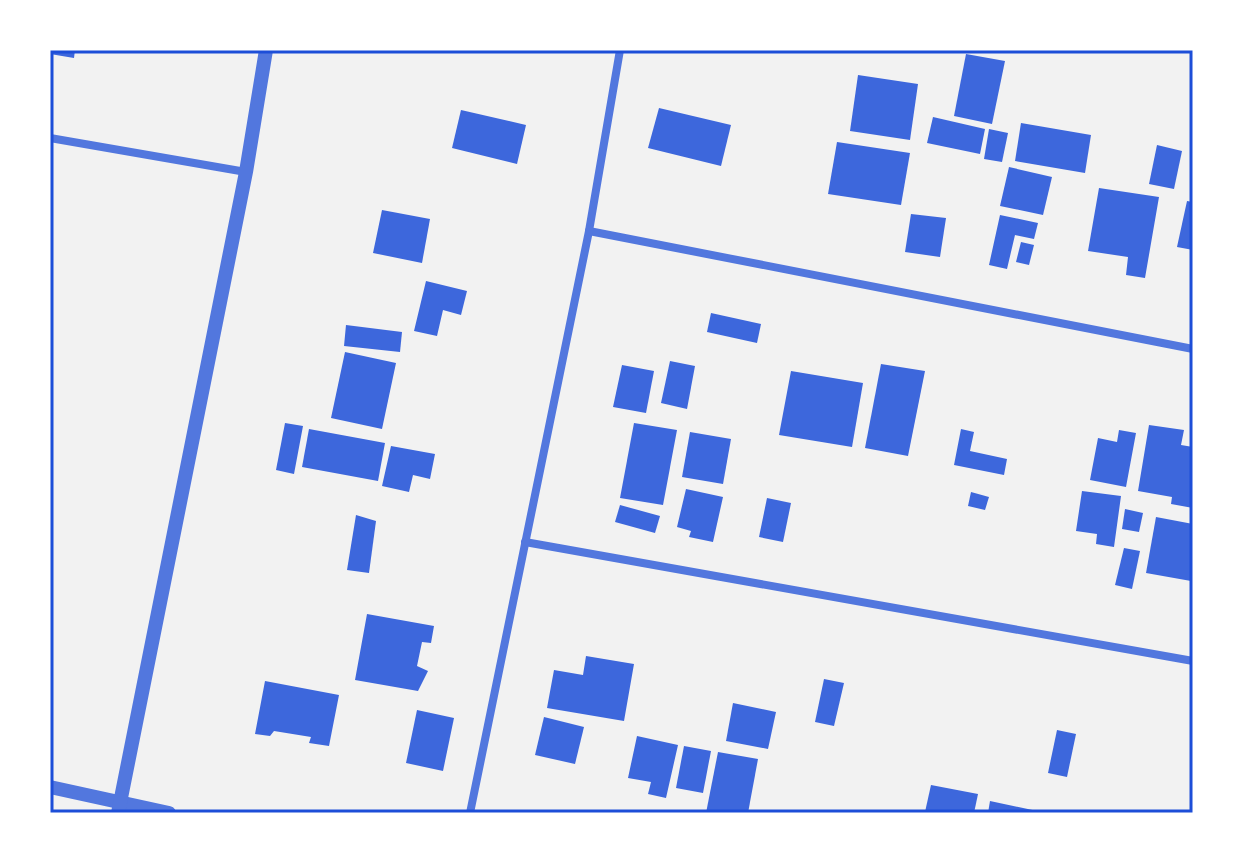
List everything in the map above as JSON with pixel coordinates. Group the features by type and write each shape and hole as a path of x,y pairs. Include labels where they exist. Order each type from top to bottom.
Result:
{"street":[{"path":"118,807 246,172 266,50"},
{"path":"470,813 589,231 620,50"},
{"path":"50,138 246,172"},
{"path":"589,231 1193,349"},
{"path":"525,542 1193,661"},
{"path":"50,787 118,807 169,813"}],"building":[{"path":"50,50 75,50 74,58 50,54"},
{"path":"966,54 1005,61 992,124 954,116"},
{"path":"858,75 918,84 910,140 850,131"},
{"path":"659,108 731,125 721,166 648,148"},
{"path":"461,110 526,125 517,164 452,148"},
{"path":"933,117 985,129 980,154 927,143"},
{"path":"1021,123 1091,135 1085,173 1015,161"},
{"path":"989,129 1008,133 1002,162 984,159"},
{"path":"837,142 910,153 901,205 828,194"},
{"path":"1157,145 1182,151 1174,189 1149,184"},
{"path":"1009,167 1052,177 1043,215 1000,206"},
{"path":"1099,188 1159,197 1145,278 1126,275 1128,257 1088,251"},
{"path":"1187,201 1193,202 1193,250 1177,247"},
{"path":"382,210 430,219 422,263 373,253"},
{"path":"911,214 946,218 940,257 905,252"},
{"path":"1000,215 1038,223 1034,239 1015,235 1007,269 989,265"},
{"path":"1021,242 1034,245 1029,265 1016,262"},
{"path":"426,281 467,291 461,315 443,310 437,336 414,331"},
{"path":"711,313 761,324 757,343 707,332"},
{"path":"346,325 402,332 400,352 344,346"},
{"path":"345,352 396,363 382,429 331,418"},
{"path":"670,361 695,366 687,409 661,403"},
{"path":"881,364 925,371 908,456 865,448"},
{"path":"622,365 654,371 646,413 613,407"},
{"path":"791,371 863,383 852,447 779,435"},
{"path":"285,423 303,426 294,474 276,470"},
{"path":"634,423 677,430 663,505 620,498"},
{"path":"1149,425 1184,430 1181,445 1193,447 1193,508 1171,504 1172,497 1138,491"},
{"path":"309,429 385,443 378,481 302,467"},
{"path":"961,429 974,432 970,451 1007,459 1004,475 954,465"},
{"path":"1119,430 1136,433 1126,487 1090,480 1098,438 1117,442"},
{"path":"690,432 731,439 723,484 682,477"},
{"path":"391,446 435,454 430,479 413,475 409,492 382,486"},
{"path":"686,489 723,497 713,542 689,537 691,531 677,527"},
{"path":"1082,491 1121,496 1114,547 1096,544 1097,534 1076,531"},
{"path":"971,492 989,497 985,510 968,506"},
{"path":"767,498 791,503 783,542 759,537"},
{"path":"620,505 660,516 655,533 615,522"},
{"path":"1125,509 1143,513 1139,532 1122,529"},
{"path":"356,515 376,521 369,573 347,570"},
{"path":"1156,517 1193,524 1191,581 1146,573"},
{"path":"1124,548 1140,551 1132,589 1115,585"},
{"path":"367,614 434,626 431,643 422,642 417,666 428,671 418,691 355,680"},
{"path":"586,656 634,664 624,721 547,708 554,670 583,675"},
{"path":"824,679 844,683 834,726 815,722"},
{"path":"265,681 339,695 329,746 309,743 311,737 274,731 270,736 255,734"},
{"path":"733,703 776,712 768,749 726,741"},
{"path":"417,710 454,718 443,771 406,763"},
{"path":"544,717 584,727 575,764 535,755"},
{"path":"1057,730 1076,734 1067,777 1048,773"},
{"path":"637,736 678,745 666,798 648,794 651,782 628,778"},
{"path":"684,746 711,751 703,793 676,788"},
{"path":"718,752 758,759 748,813 706,813"},
{"path":"931,785 978,794 974,813 925,812"},
{"path":"990,801 1042,812 1042,813 988,813"}]}
